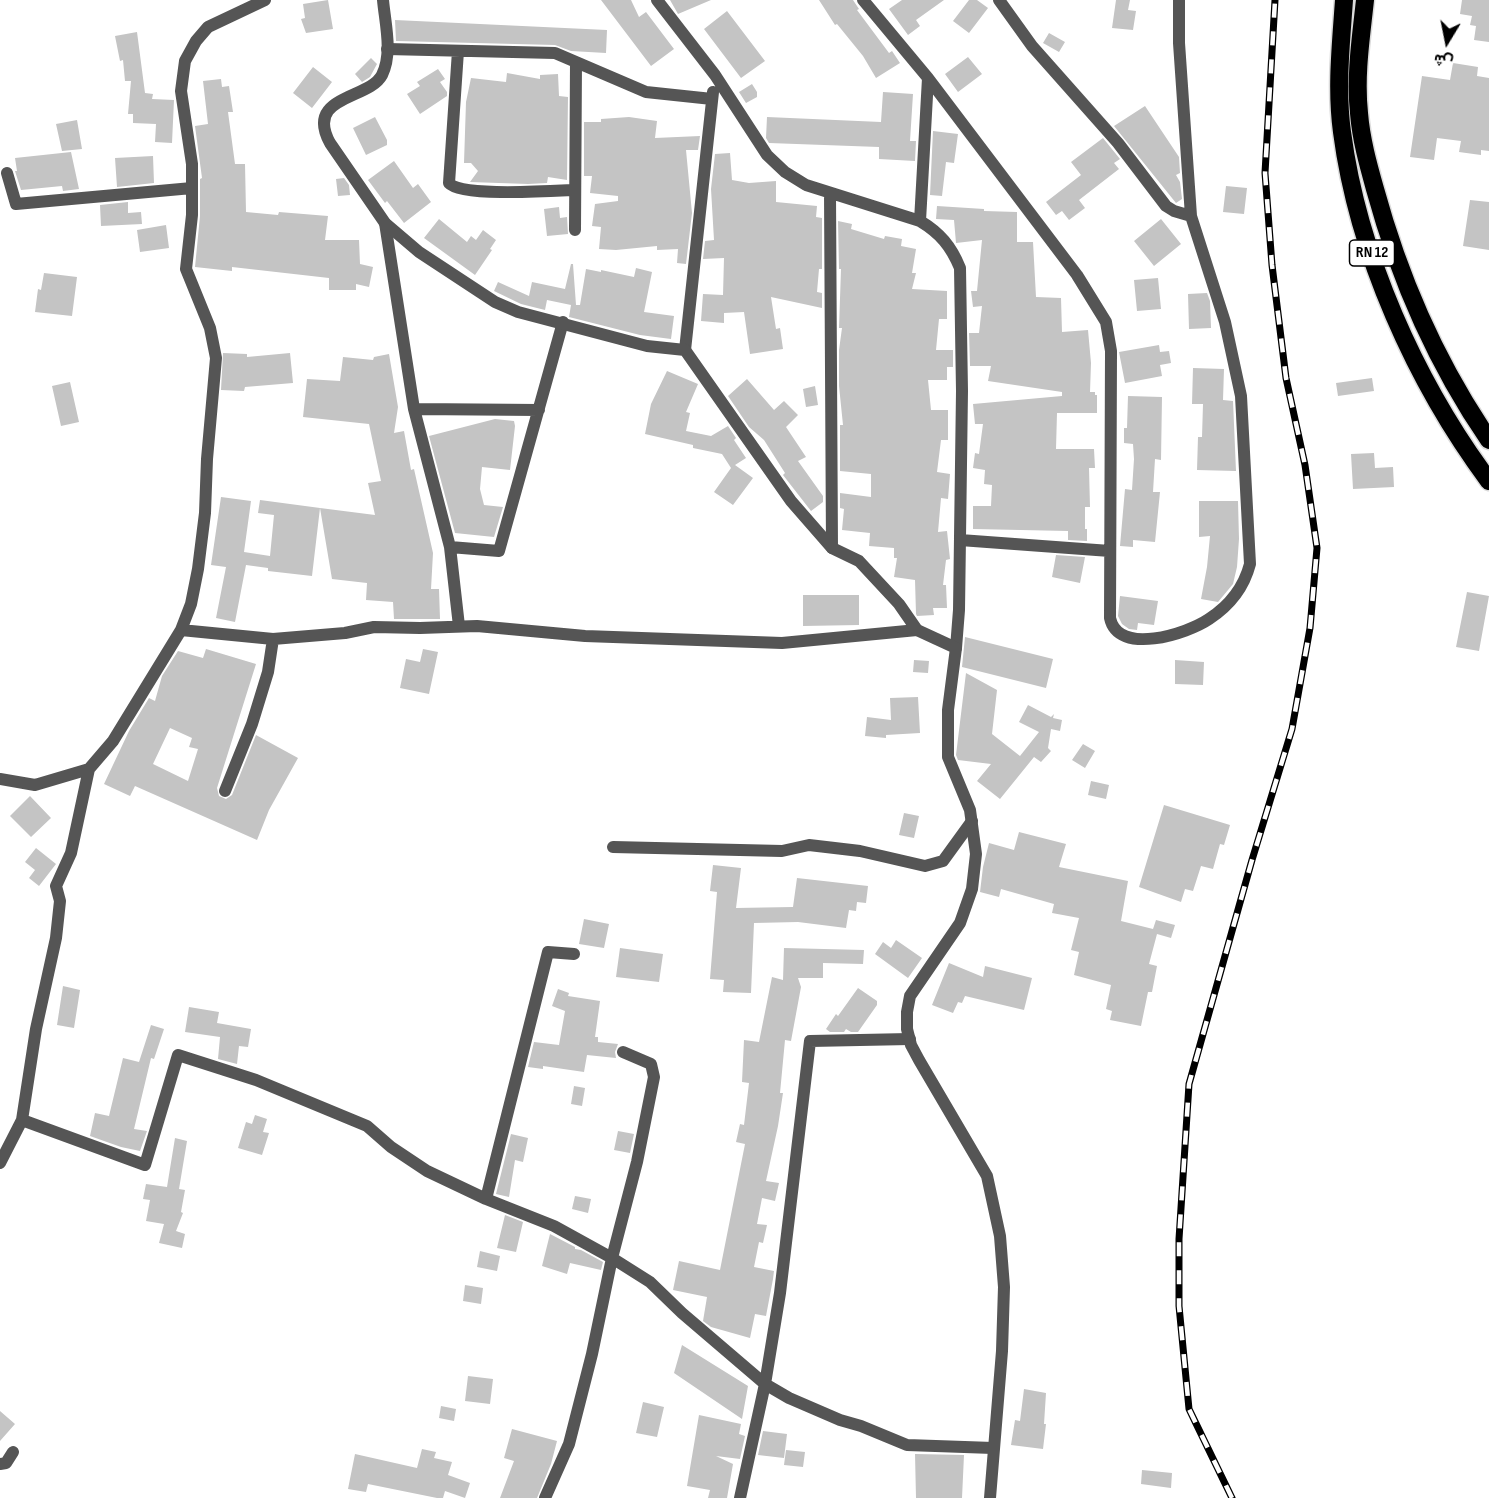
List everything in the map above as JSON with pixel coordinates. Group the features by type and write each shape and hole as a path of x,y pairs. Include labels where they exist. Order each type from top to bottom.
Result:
{"highway":[{"name":"RN 12","path":"1344,0 1338,75 1341,130 1352,195 1389,305 1439,406 1489,481"},
{"name":"RN 12","path":"1365,0 1357,75 1359,114 1365,152 1380,209 1405,281 1437,350 1456,390 1489,440"}],"street":[{"path":"0,1163 22,1120 36,1029 56,938 60,901 56,886 71,853 89,769 113,741 181,630 193,596 202,535 216,358 210,328 186,269 192,214 192,164 182,91 185,61 196,40 208,27 265,0"},
{"path":"383,0 387,62 381,78 367,88 334,104 326,115 325,130 330,143 385,223 419,252 495,302 518,312 647,346 685,350"},
{"path":"657,0 715,75 767,155 785,172 806,185 920,221 934,229 945,240 960,268 962,391 959,610 948,710 948,757 970,810 976,854 972,889 960,923 910,996 906,1012 909,1039 919,1060 987,1176 1000,1236 1004,1287 1002,1351 990,1498"},
{"path":"863,0 928,78 1077,275 1106,322 1111,351 1110,618 1116,631 1128,637 1153,638 1173,636 1193,629 1211,618 1235,596 1247,576 1250,552 1241,396 1225,322 1191,216 1179,43 1179,0"},
{"path":"999,0 1032,46 1118,143 1166,206 1191,216"},
{"path":"387,49 555,53 646,92 712,99"},
{"path":"458,51 449,183 452,187 465,190 574,190"},
{"path":"574,230 576,62"},
{"path":"715,75 685,350 791,501 832,548 859,561 898,604 917,630 956,648"},
{"path":"920,221 928,78"},
{"path":"7,173 16,204 192,188"},
{"path":"830,193 832,548"},
{"path":"385,223 414,409 450,546 459,626"},
{"path":"450,546 499,551 563,322"},
{"path":"414,409 539,410"},
{"path":"960,540 1110,551"},
{"path":"181,630 273,639 345,633 374,627 477,626 585,636 782,643 917,630"},
{"path":"225,791 268,672 273,639"},
{"path":"0,779 35,785 89,769"},
{"path":"614,847 782,850 809,844 860,851 925,866 943,861 972,821"},
{"path":"486,1199 548,952 574,954"},
{"path":"740,1498 765,1384 780,1293 810,1041 909,1039"},
{"path":"545,1498 569,1444 637,1162 654,1077 651,1064 624,1052"},
{"path":"22,1120 146,1165 178,1055 256,1080 367,1126 391,1147 427,1171 486,1199 554,1226 612,1258 650,1282 682,1313 765,1384 789,1398 908,1445 993,1448"},
{"path":"0,1464 6,1462 13,1452"}],"building":[{"path":"328,0 333,29 306,33 301,19 305,18 303,4"},
{"path":"601,0 631,0 639,17 646,12 674,49 651,66"},
{"path":"670,0 711,0 678,14"},
{"path":"819,0 853,0 859,9 857,10 889,53 892,51 900,63 876,78 863,56 837,24 835,25"},
{"path":"902,0 944,0 916,20 920,26 908,35 889,9"},
{"path":"969,0 977,0 988,8 969,33 953,21"},
{"path":"1116,0 1130,0 1128,10 1136,11 1133,30 1112,28"},
{"path":"1462,0 1489,0 1489,42 1474,40 1476,26 1470,25 1472,16 1460,14"},
{"path":"727,11 765,61 741,78 704,29"},
{"path":"395,20 607,30 606,53 571,51 555,45 396,41"},
{"path":"137,32 145,93 153,94 152,99 174,100 172,143 155,142 156,124 133,123 133,114 128,114 131,81 125,81 123,60 120,61 115,36"},
{"path":"1049,33 1065,42 1059,52 1043,43"},
{"path":"968,57 982,74 958,92 945,74"},
{"path":"371,58 377,64 370,77 362,82 355,74"},
{"path":"1453,63 1478,67 1477,76 1489,78 1489,151 1481,150 1481,155 1459,152 1461,141 1437,138 1434,160 1410,157 1422,76 1450,80"},
{"path":"313,67 332,82 312,108 293,93"},
{"path":"438,69 445,79 440,82 447,96 420,114 407,94 420,86 417,82"},
{"path":"507,73 540,79 540,75 558,74 559,96 568,97 567,180 548,177 547,183 470,182 478,171 471,163 464,163 466,102 471,78 506,82"},
{"path":"221,79 222,87 229,86 233,112 228,112 235,164 245,164 246,212 328,216 325,240 359,240 360,264 373,267 369,287 356,284 356,290 329,290 329,278 232,267 232,271 195,267 200,216 200,179 202,178 195,126 208,124 203,81"},
{"path":"752,84 757,97 746,103 739,92"},
{"path":"883,92 913,94 910,141 916,141 915,161 879,159 879,147 769,143 766,138 767,117 881,122"},
{"path":"1145,106 1179,157 1180,173 1176,175 1180,182 1182,199 1176,203 1114,126"},
{"path":"375,117 387,140 387,145 366,155 353,128"},
{"path":"629,117 657,121 655,138 700,136 698,150 686,150 692,213 686,264 677,263 678,249 657,250 657,246 616,250 599,249 601,227 592,226 595,204 618,201 618,196 590,193 592,176 584,176 584,122 601,122 601,119"},
{"path":"77,120 82,149 62,151 56,124"},
{"path":"933,131 958,134 954,163 946,162 942,196 930,195"},
{"path":"1103,138 1120,159 1114,163 1119,169 1079,200 1085,208 1069,220 1062,211 1056,215 1046,202 1081,175 1071,162"},
{"path":"71,152 79,189 63,191 62,186 21,190 15,171 17,171 15,158"},
{"path":"730,153 732,180 749,183 776,181 776,202 817,206 816,217 822,218 822,269 819,269 817,292 822,293 822,308 771,297 776,329 780,328 783,349 750,354 744,312 724,313 724,323 701,321 703,294 723,295 724,258 703,259 705,241 714,240 711,189 715,154"},
{"path":"153,156 154,183 117,187 115,158"},
{"path":"394,161 413,188 418,184 431,202 404,223 368,180"},
{"path":"344,178 349,185 350,195 338,196 336,179"},
{"path":"1226,186 1247,188 1244,214 1223,212"},
{"path":"1470,200 1489,202 1489,250 1463,246"},
{"path":"128,202 128,213 141,212 142,224 101,226 100,205"},
{"path":"937,206 1017,212 1017,242 1033,242 1036,297 1061,298 1062,332 1088,330 1091,363 1090,392 1095,392 1097,395 1097,413 1057,413 1056,449 1094,449 1095,468 1089,468 1090,507 1085,507 1087,541 1068,540 1068,531 973,529 973,506 991,506 992,485 984,484 985,470 973,468 975,453 979,454 983,424 975,424 973,404 1062,396 1062,392 988,381 991,366 970,366 969,333 979,333 982,306 973,307 971,291 977,291 982,240 956,243 954,220 936,219"},
{"path":"559,207 560,218 567,217 568,234 547,236 544,209"},
{"path":"439,219 467,242 471,236 476,240 483,230 496,240 475,275 424,238"},
{"path":"1161,219 1181,244 1154,266 1134,241"},
{"path":"838,221 852,224 851,229 884,239 885,236 902,239 901,246 916,249 912,273 916,273 912,289 947,291 947,319 939,319 936,350 953,350 953,367 947,367 947,380 928,380 931,410 948,410 948,440 941,440 937,472 950,474 948,499 941,498 938,532 947,531 950,559 946,560 943,585 946,585 947,608 933,608 934,615 917,616 915,580 894,577 897,558 894,558 894,548 869,546 870,533 842,530 844,509 840,508 840,493 871,497 871,474 840,471 840,425 843,425 839,386 839,350 842,328 839,328 841,269 839,269"},
{"path":"166,225 169,248 140,252 137,230"},
{"path":"571,264 573,264 576,305 580,305 586,269 634,277 636,268 652,272 644,312 674,316 671,339 640,335 569,317 571,305 547,300 545,310 521,304 494,291 498,282 529,296 532,282 565,289"},
{"path":"44,273 77,277 72,316 35,312 38,289 41,290"},
{"path":"1158,278 1161,309 1137,311 1134,280"},
{"path":"1207,293 1210,301 1211,328 1189,329 1188,294"},
{"path":"1159,345 1160,352 1169,351 1171,363 1160,365 1162,376 1125,383 1119,352"},
{"path":"223,353 247,354 247,357 290,353 293,383 245,387 244,391 221,390"},
{"path":"389,354 398,407 394,433 404,431 411,470 414,469 433,553 431,589 439,589 440,619 394,619 393,602 366,600 367,583 332,579 320,508 375,515 368,483 381,481 369,424 303,417 307,379 340,381 343,357 373,360 374,357"},
{"path":"1193,368 1224,369 1223,400 1233,401 1236,471 1197,470 1198,437 1202,437 1203,404 1192,404"},
{"path":"667,371 698,384 686,412 690,413 686,431 711,436 728,426 746,458 735,465 753,478 733,505 714,492 731,468 722,454 645,434 651,404"},
{"path":"1372,378 1374,391 1338,396 1336,383"},
{"path":"747,379 774,410 784,401 798,415 786,427 806,457 798,461 823,496 823,502 811,511 783,475 785,473 764,440 749,427 728,396"},
{"path":"70,382 79,422 61,426 52,386"},
{"path":"815,386 818,405 806,407 803,389"},
{"path":"1128,396 1162,397 1161,460 1155,459 1153,492 1160,492 1155,542 1133,540 1133,547 1120,546 1125,489 1132,490 1134,459 1133,444 1124,443"},
{"path":"495,419 514,421 515,426 510,470 482,467 480,489 484,505 503,507 494,537 455,533 429,436"},
{"path":"1374,453 1375,468 1393,467 1394,487 1353,489 1351,454"},
{"path":"221,497 251,501 244,552 270,556 274,515 258,513 260,500 320,508 312,576 268,571 268,568 246,565 235,622 216,618 226,567 211,565"},
{"path":"1199,501 1238,501 1237,567 1233,584 1218,602 1201,599 1210,536 1199,537"},
{"path":"1056,555 1085,557 1080,583 1052,577"},
{"path":"1467,592 1489,596 1479,651 1456,647"},
{"path":"803,595 859,595 859,625 803,626"},
{"path":"1120,596 1158,601 1154,625 1138,623 1137,630 1129,629 1122,624 1118,616"},
{"path":"965,637 1053,659 1046,688 962,667"},
{"path":"206,649 256,664 217,788 219,796 226,799 232,795 256,735 298,758 269,810 257,840 135,786 130,796 104,784 129,731 149,698 155,701 162,676 178,651 203,658","holes":["170,728 192,738 189,747 198,749 188,781 153,764"]},
{"path":"423,649 438,652 429,694 400,688 406,659 420,662"},
{"path":"914,660 929,661 928,673 913,672"},
{"path":"1175,660 1204,662 1203,685 1175,684"},
{"path":"966,673 997,690 992,734 1020,756 1039,732 1019,722 1028,705 1051,717 1054,714 1053,718 1062,720 1060,731 1051,729 1048,748 1051,751 1041,762 1034,757 1000,799 977,781 991,764 958,760 956,755"},
{"path":"918,697 920,733 886,735 886,738 865,736 867,717 891,720 890,698"},
{"path":"1083,744 1095,751 1085,768 1072,760"},
{"path":"1091,781 1109,785 1106,799 1088,795"},
{"path":"30,796 51,818 31,837 10,816"},
{"path":"1164,805 1230,825 1224,845 1220,844 1213,869 1201,866 1193,891 1185,889 1181,902 1139,887"},
{"path":"904,813 919,816 914,838 899,835"},
{"path":"1019,832 1066,844 1059,867 1128,881 1121,921 1153,929 1156,920 1175,925 1171,938 1157,934 1149,964 1157,966 1152,992 1148,992 1141,1026 1110,1020 1112,1011 1106,1009 1111,985 1074,975 1079,952 1071,950 1079,918 1052,913 1054,904 1001,889 999,897 980,892 989,843 1014,850"},
{"path":"36,848 56,864 39,886 29,878 35,870 25,862"},
{"path":"713,865 741,868 736,908 793,907 797,878 868,886 866,903 857,902 856,911 849,910 846,928 798,922 754,923 751,993 723,992 724,980 710,979 717,892 710,891"},
{"path":"584,919 609,924 604,948 579,944"},
{"path":"896,940 922,958 908,978 875,954 883,942 891,948"},
{"path":"620,948 663,954 659,982 616,977"},
{"path":"784,948 864,950 863,964 823,963 823,978 798,978 801,987 791,1041 785,1040 780,1093 783,1093 766,1181 779,1183 775,1201 762,1198 757,1224 767,1225 763,1243 759,1242 754,1267 774,1271 773,1279 766,1316 755,1314 750,1338 711,1327 703,1321 707,1297 673,1290 679,1261 720,1270 745,1144 736,1142 740,1124 744,1125 749,1083 742,1082 744,1040 759,1042 772,977 783,980"},
{"path":"949,963 983,977 985,966 1032,978 1024,1010 965,996 962,1003 958,1002 953,1013 932,1005"},
{"path":"63,986 80,990 74,1028 57,1025"},
{"path":"858,988 877,1001 877,1005 858,1032 846,1029 844,1032 830,1032 826,1029"},
{"path":"558,989 569,993 568,996 600,1001 595,1037 598,1037 598,1042 618,1044 615,1052 616,1058 587,1055 584,1072 543,1066 543,1069 528,1067 534,1042 559,1045 565,1011 552,1006"},
{"path":"189,1007 219,1012 217,1023 251,1029 248,1047 239,1046 237,1064 218,1059 220,1037 185,1032"},
{"path":"151,1025 164,1029 154,1059 151,1058 134,1129 147,1131 140,1151 90,1136 95,1113 109,1116 123,1058 139,1062"},
{"path":"574,1086 585,1088 582,1106 571,1104"},
{"path":"255,1115 267,1119 263,1132 269,1133 262,1155 238,1148 246,1122 252,1124"},
{"path":"618,1131 634,1134 630,1153 614,1150"},
{"path":"511,1134 528,1138 523,1162 515,1160 509,1197 496,1194"},
{"path":"175,1138 187,1141 179,1189 185,1190 181,1212 183,1213 176,1231 185,1234 182,1248 159,1243 164,1224 146,1221 150,1200 143,1199 146,1184 167,1187"},
{"path":"575,1196 591,1199 588,1213 572,1209"},
{"path":"505,1215 523,1222 516,1252 497,1248"},
{"path":"550,1234 603,1262 601,1270 570,1263 567,1274 542,1266"},
{"path":"480,1251 500,1256 497,1271 477,1267"},
{"path":"465,1285 483,1288 481,1304 463,1301"},
{"path":"682,1345 748,1386 742,1419 674,1373"},
{"path":"468,1376 493,1379 490,1404 465,1401"},
{"path":"1024,1389 1046,1393 1043,1449 1011,1445 1015,1420 1020,1421"},
{"path":"643,1402 664,1407 657,1437 636,1433"},
{"path":"441,1406 456,1409 454,1421 439,1418"},
{"path":"0,1411 15,1424 0,1441"},
{"path":"699,1415 741,1424 739,1434 745,1436 740,1459 716,1456 733,1464 727,1498 708,1498 710,1490 687,1486"},
{"path":"512,1429 557,1441 551,1464 537,1498 500,1498 514,1461 504,1458"},
{"path":"763,1431 787,1434 784,1458 758,1455"},
{"path":"422,1449 436,1452 434,1458 452,1462 448,1475 470,1483 465,1498 445,1491 443,1498 437,1498 368,1484 366,1492 348,1489 355,1454 417,1468"},
{"path":"786,1450 805,1452 803,1467 784,1465"},
{"path":"915,1454 964,1455 962,1498 916,1498"},
{"path":"1142,1470 1172,1473 1171,1488 1141,1484"}],"railway":[{"path":"1232,1498 1189,1409 1179,1306 1179,1239 1189,1084 1252,860 1292,729 1310,628 1317,548 1305,465 1286,378 1272,265 1265,173 1275,0"}]}
